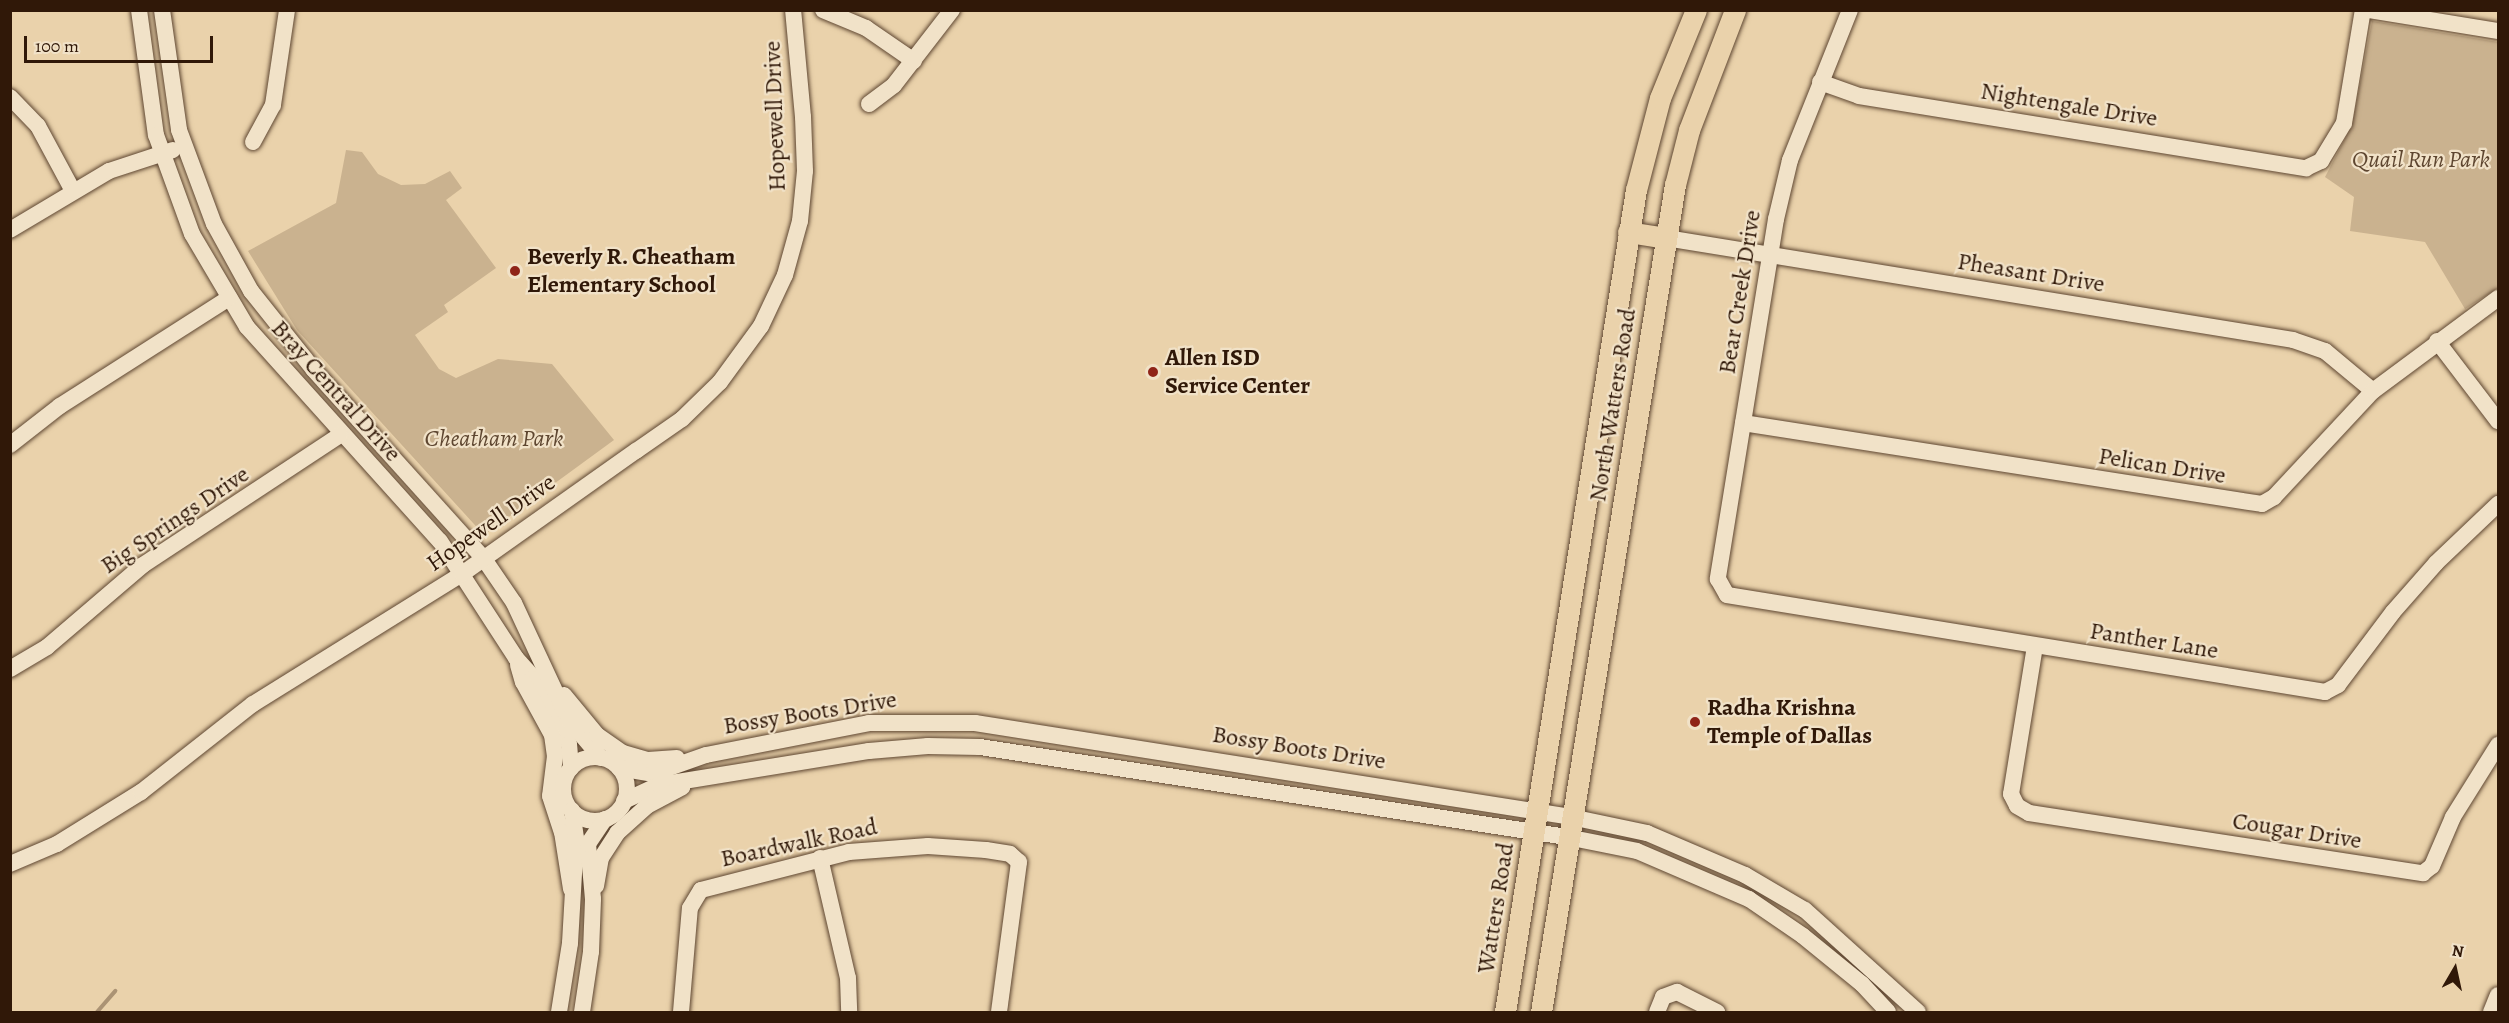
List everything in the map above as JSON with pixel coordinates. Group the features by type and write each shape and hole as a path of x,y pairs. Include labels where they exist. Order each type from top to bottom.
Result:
{"main road":[{"name":"North Watters Road","path":"1536,822 1629,232 1646,142 1696,10"},
{"name":"North Watters Road","path":"1569,827 1666,238 1689,130 1735,10"},
{"path":"1629,232 1666,238"},
{"name":"Watters Road","path":"1505,1012 1536,822"},
{"path":"1541,1012 1569,827"}],"street":[{"name":"Bray Central Drive","path":"139,10 146,76 163,154 192,234 247,327 340,435 440,541 516,658 535,679 566,738 571,768"},
{"name":"Bray Central Drive","path":"162,10 179,130 214,225 251,291 314,370 484,559 514,603 568,719 602,758"},
{"path":"253,142 273,105 287,10"},
{"name":"Hopewell Drive","path":"10,864 57,844 141,792 253,704 484,559 681,419 720,382 761,326 785,275 802,206 803,117 794,10"},
{"path":"823,10 866,28 914,61"},
{"path":"869,104 894,85 952,10"},
{"name":"Bear Creek Drive","path":"1722,591 1718,579 1770,255 1790,160 1850,10"},
{"path":"2365,10 2499,31"},
{"name":"Nightengale Drive","path":"1820,82 1859,96 2311,167 2321,161 2344,123 2365,10"},
{"path":"10,97 38,126 74,191"},
{"path":"10,230 109,171 185,146"},
{"name":"Pheasant Drive","path":"1666,238 2293,340 2325,351 2373,392"},
{"path":"10,445 60,406 230,298"},
{"name":"Pelican Drive","path":"1743,423 2255,505 2274,497 2373,392 2437,341 2499,298"},
{"path":"2437,341 2499,421"},
{"name":"Big Springs Drive","path":"10,669 47,647 143,565 340,435"},
{"name":"Panther Lane","path":"1722,591 1733,598 2317,692 2332,690 2408,593 2499,504"},
{"name":"Cougar Drive","path":"2035,646 2011,794 2017,806 2029,813 2417,874 2432,866 2453,816 2499,745"},
{"path":"539,653 572,705 597,735 616,748 648,760 706,755"},
{"path":"516,658 523,682 552,735 555,756 550,796 562,832 571,889"},
{"name":"Bossy Boots Drive","path":"619,768 652,774 706,755 869,723 975,723 1536,822"},
{"name":"Bossy Boots Drive","path":"624,801 659,785 896,748 980,747 1569,827 1647,833 1745,875 1805,910 1918,1012"},
{"path":"559,1012 570,943 571,889 576,838 572,810 563,787 571,768 583,760 602,758 619,768 627,784 624,801 605,819 588,844 593,899 591,952 582,1012"},
{"path":"593,899 601,858 625,824 668,792 710,778"},
{"path":"572,810 585,819 605,819"},
{"name":"Bossy Boots Drive","path":"1569,827 1637,851 1749,899 1803,936 1862,984 1888,1012"},
{"name":"Boardwalk Road","path":"681,1012 690,908 695,894 708,887 761,877 820,858 878,848 951,846 1010,854 1019,862 999,1012"},
{"path":"820,858 848,978 849,1012"},
{"path":"1657,1012 1658,1004 1669,993 1685,994 1717,1012"},
{"path":"2491,1012 2499,995"}],"green space":[{"name":"Quail Run Park","path":"2372,21 2498,42 2498,288 2465,309 2425,242 2350,231 2354,197 2325,177 2352,125"},
{"name":"Cheatham Park","path":"346,150 362,152 378,174 401,185 425,184 450,171 462,188 446,200 496,268 444,305 448,312 415,335 439,369 456,378 498,359 552,364 614,440 484,535 297,330 248,251 336,203"}],"waterway":[{"path":"97,1012 115,991"}],"place":[{"name":"Beverly R. Cheatham Elementary School","path":"515,271"},
{"name":"Allen ISD Service Center","path":"1153,372"},
{"name":"Radha Krishna Temple of Dallas","path":"1695,722"}]}
